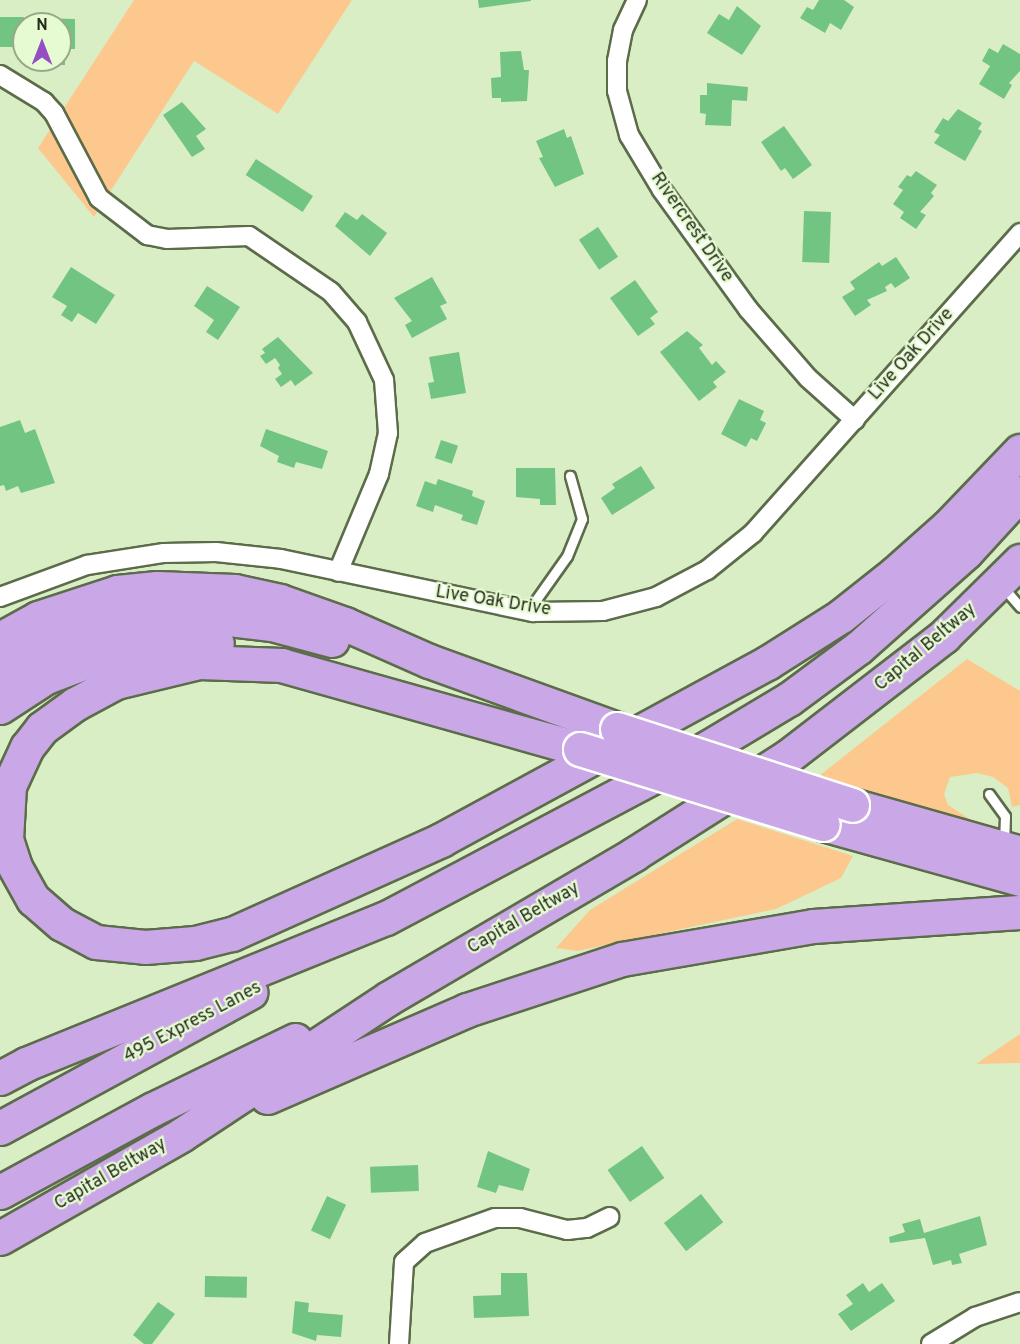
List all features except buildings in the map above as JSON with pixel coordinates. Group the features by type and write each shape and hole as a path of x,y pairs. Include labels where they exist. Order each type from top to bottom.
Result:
{"highway":[{"path":"580,749 282,665 199,662 116,682 75,704 42,728 27,747 9,786 6,839 15,867 33,898 62,924 96,942 145,947 195,943 232,934 441,840 768,663 841,616 895,573 948,526 1020,451"},
{"path":"0,1078 26,1064 386,918 622,795 789,699 916,600 1020,493"},
{"name":"Capital Beltway","path":"0,1238 181,1135 389,998 634,854 787,757 1013,584"},
{"path":"0,639 38,618 117,592 157,588 235,591 280,601 345,624 429,661 617,729"},
{"path":"0,673 19,660 72,638 144,619 212,617 272,624 342,642 852,806 1012,851"},
{"path":"0,707 46,677 117,650 183,643 234,644 297,656 580,749 823,824 1020,879"},
{"path":"181,1135 467,1010 622,959 813,926 1020,912"},
{"name":"495 Express Lanes","path":"0,1128 386,918"},
{"path":"0,1192 153,1109 389,998"}],"street":[{"name":"Rivercrest Drive","path":"637,0 623,30 617,61 617,91 629,135 662,190 748,309 808,378 855,420"},
{"path":"0,75 44,102 54,113 99,198 137,228 167,239 249,236 331,292 357,322 384,380 388,432 379,474 338,572"},
{"name":"Live Oak Drive","path":"0,597 87,565 164,553 240,554 528,611 603,611 656,597 699,575 753,533 1020,233"},
{"path":"399,1344 404,1262 426,1243 495,1218 520,1218 567,1230 587,1228 610,1217"},
{"path":"931,1344 975,1317 1020,1302"}],"lane":[{"path":"528,611 567,556 582,519 570,477"},
{"path":"989,794 1005,816 1012,851"}],"shaded area":[{"path":"134,0 352,0 278,114 194,61 94,217 38,148"},
{"path":"967,659 1020,691 1020,805 1012,807 1008,788 993,777 977,773 950,777 944,794 948,805 974,822 814,780"},
{"path":"737,819 853,856 841,878 776,909 578,951 556,948 590,910"},
{"path":"1020,1034 1020,1063 976,1064"}]}
